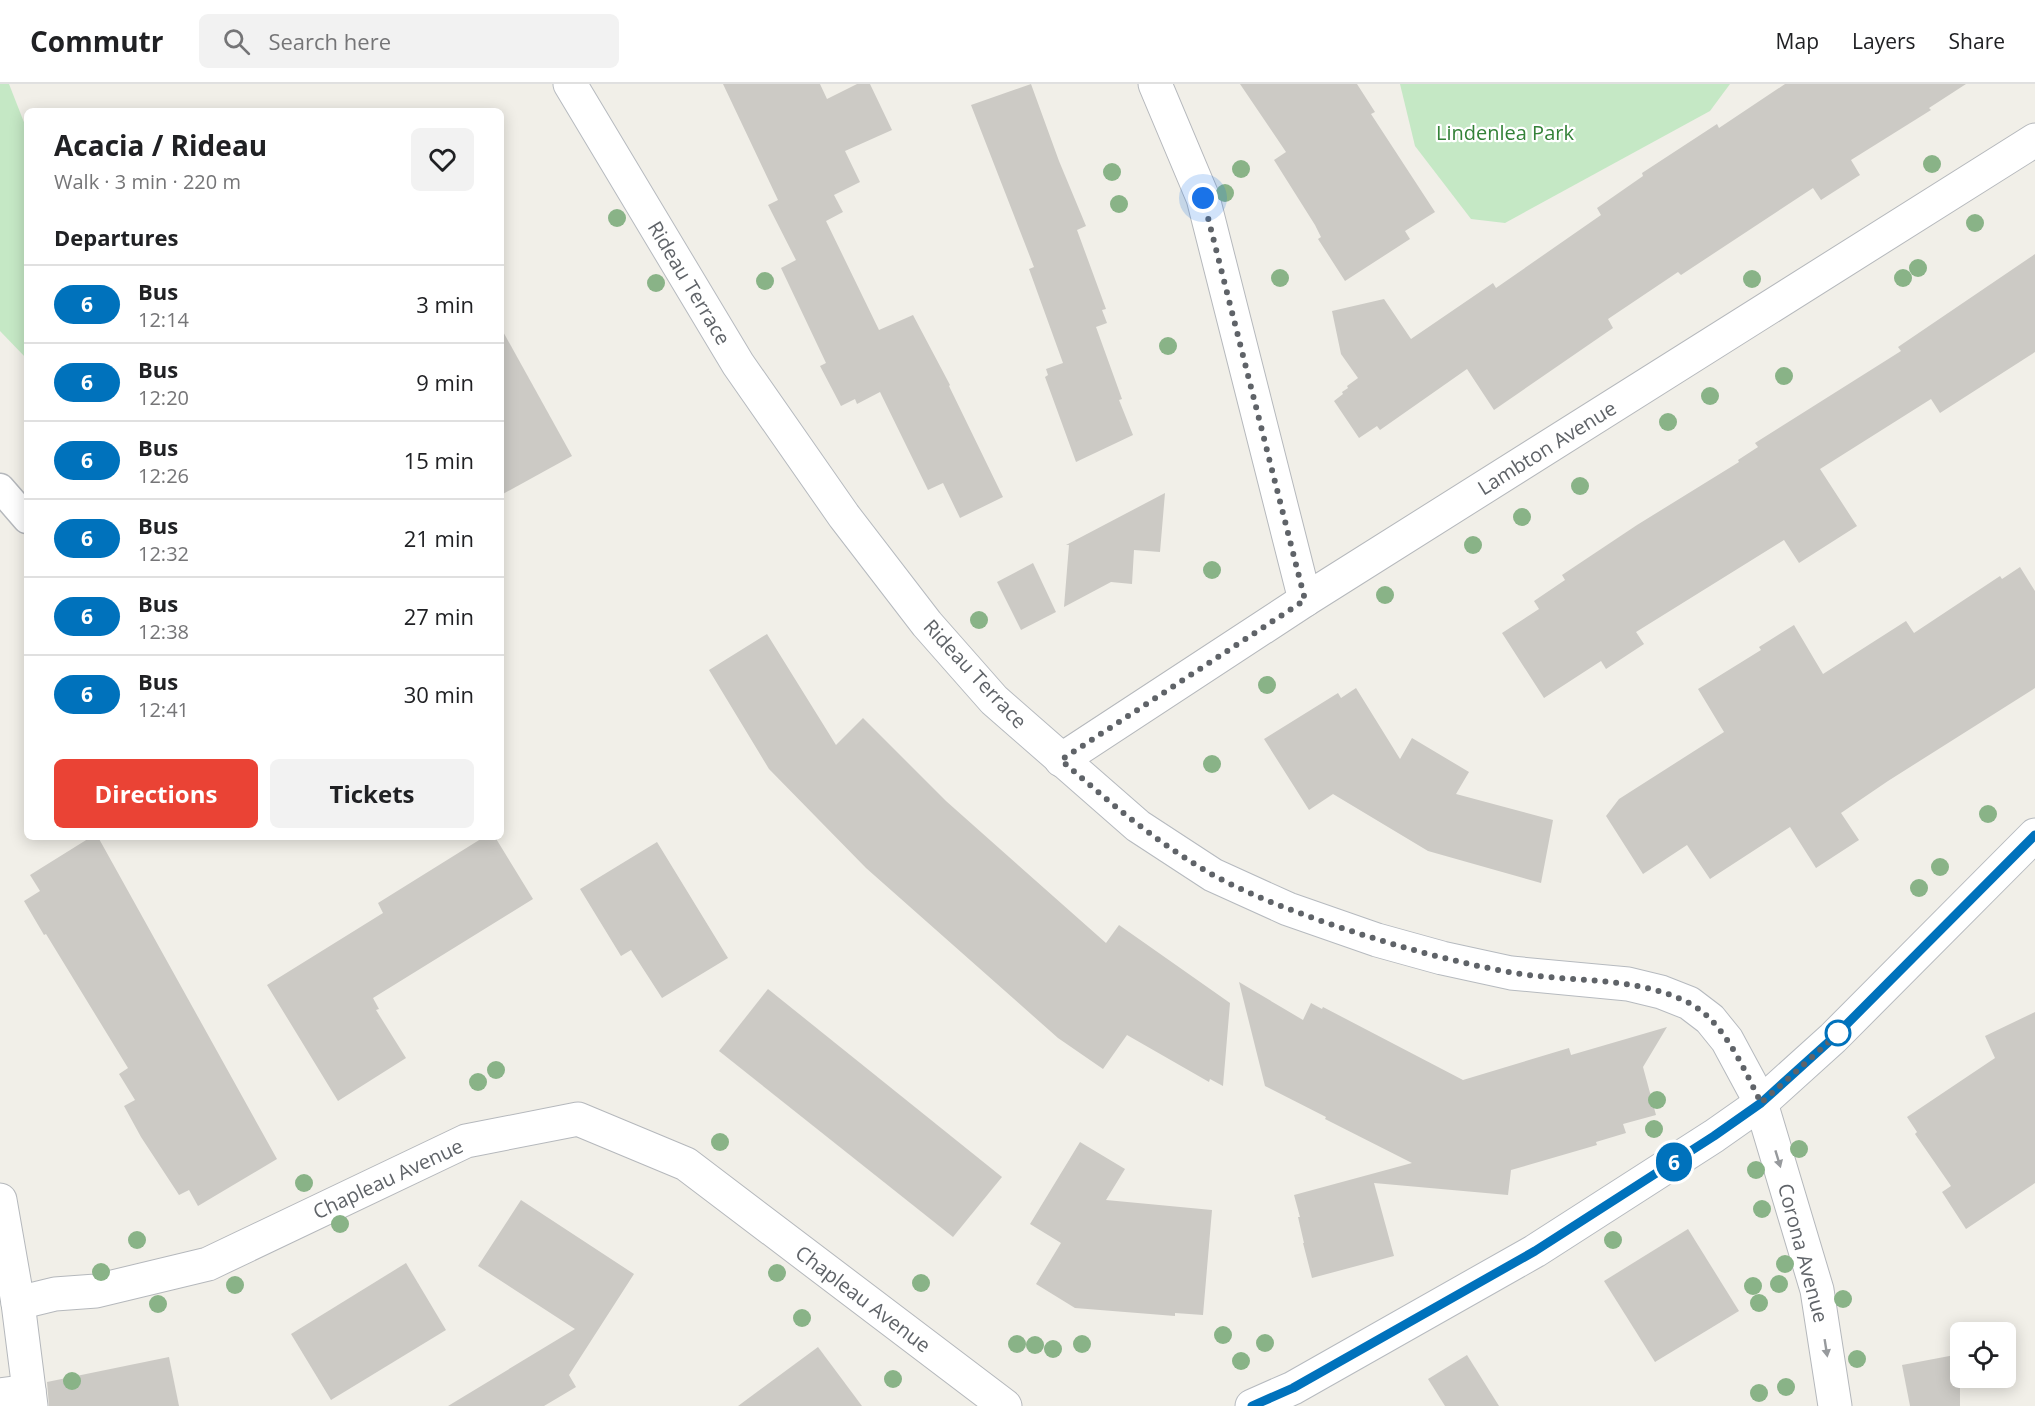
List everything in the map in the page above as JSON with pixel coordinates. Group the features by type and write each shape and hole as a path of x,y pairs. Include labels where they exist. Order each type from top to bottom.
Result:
{"street":[{"name":"Rideau Terrace","path":"570,84 738,364 844,516 927,624 987,692 1138,826 1213,875 1288,909 1377,940 1442,958 1511,973 1628,984 1661,992 1689,1003 1710,1019 1727,1040 1761,1103"},
{"path":"1155,84 1203,198 1305,600"},
{"name":"Lambton Avenue","path":"1061,760 1305,600 2035,140"},
{"path":"1252,1406 1295,1397 1535,1251 1714,1136 1761,1103 1833,1038 2035,835"},
{"name":"Corona Avenue","path":"1761,1103 1817,1290 1835,1406"},
{"name":"Chapleau Avenue","path":"18,1303 55,1294 96,1292 208,1264 466,1141 578,1119 686,1164 1005,1406"},
{"path":"0,1200 18,1303 20,1397"}],"lane":[{"path":"0,488 24,516"}],"green space":[{"path":"0,84 9,84 24,122 24,356 0,331"},
{"name":"Lindenlea Park","path":"1400,84 1730,84 1710,111 1505,223 1471,219 1415,146"}],"building":[{"path":"723,84 820,84 827,99 857,84 870,84 892,130 845,151 860,182 834,195 843,212 826,221 879,330 913,315 950,385 1003,497 960,518 943,483 928,490 880,392 857,404 855,399 841,406 820,366 826,363 781,268 796,260 768,205 778,200"},
{"path":"1031,84 1086,226 1077,230 1106,309 1102,310 1107,323 1096,327 1122,399 1119,400 1133,435 1076,462 1045,377 1048,375 1046,369 1063,363 1029,269 1034,267 971,105"},
{"path":"1240,84 1357,84 1375,112 1371,114 1435,212 1405,231 1410,239 1345,281 1318,239 1321,237 1315,225 1274,160 1286,152"},
{"path":"1785,84 1966,84 1929,108 1931,110 1851,160 1860,175 1821,200 1813,188 1681,275 1678,272 1608,319 1613,328 1494,410 1467,369 1380,430 1377,426 1359,438 1334,401 1343,394 1347,386 1358,378 1341,354 1332,311 1384,299 1411,339 1493,283 1496,288 1601,215 1597,208 1643,176 1642,173 1717,124 1719,128"},
{"path":"2035,254 2035,352 1940,413 1931,399 1820,469 1857,526 1799,563 1784,540 1636,632 1644,644 1606,669 1601,661 1544,698 1502,633 1539,609 1534,601 1565,580 1562,575 1739,462 1738,460 1758,447 1755,443 1901,351 1898,347"},
{"path":"504,333 572,456 504,493"},
{"path":"1165,493 1160,552 1134,550 1132,584 1111,582 1064,607 1069,545 1066,545"},
{"path":"1033,563 1056,612 1021,630 997,582"},
{"path":"2020,567 2035,591 2035,688 1841,813 1859,840 1816,868 1790,827 1710,879 1687,845 1643,874 1606,816 1619,799 1724,732 1698,689 1761,650 1759,647 1794,625 1823,674 1906,621 1914,633 2000,576 2002,579"},
{"path":"767,634 836,745 863,718 946,801 1106,943 1119,925 1230,1003 1223,1086 1210,1079 1209,1082 1127,1035 1103,1069 1058,1038 866,868 769,769 709,670"},
{"path":"1356,688 1400,759 1412,738 1469,772 1456,794 1553,820 1541,883 1428,851 1333,794 1309,810 1264,739 1338,693 1341,698"},
{"path":"86,840 100,840 277,1159 198,1206 189,1190 179,1195 141,1137 124,1106 135,1100 119,1074 128,1068 24,901 40,891 30,875"},
{"path":"479,840 497,840 533,899 373,998 379,1009 376,1010 406,1058 338,1101 267,985 383,913 378,903"},
{"path":"657,842 728,958 662,998 631,950 621,956 580,889"},
{"path":"1239,982 1303,1020 1311,1003 1322,1009 1323,1007 1463,1080 1569,1048 1571,1055 1667,1027 1643,1067 1656,1115 1623,1124 1626,1133 1596,1142 1597,1145 1511,1170 1508,1195 1374,1183 1394,1256 1312,1278 1294,1195 1412,1163 1265,1086"},
{"path":"768,989 1002,1177 953,1237 719,1051"},
{"path":"2035,1012 2035,1183 1966,1229 1942,1192 1951,1186 1915,1134 1917,1132 1907,1117 1995,1058 1985,1036"},
{"path":"1080,1142 1125,1169 1106,1200 1212,1210 1203,1315 1175,1313 1175,1316 1075,1308 1036,1284 1061,1243 1030,1224"},
{"path":"521,1200 634,1274 569,1375 576,1387 544,1406 448,1406 575,1329 478,1266"},
{"path":"1688,1229 1739,1311 1655,1362 1604,1281"},
{"path":"406,1263 446,1330 331,1400 291,1334"},
{"path":"818,1347 862,1406 738,1406"},
{"path":"1467,1355 1499,1406 1445,1406 1428,1379"},
{"path":"1950,1356 1950,1388 1960,1388 1960,1406 1910,1406 1902,1365"},
{"path":"169,1357 179,1406 49,1406 47,1382"}],"bus line":[{"name":"6","path":"1252,1406 1293,1388 1535,1251 1714,1136 1761,1103 1833,1038 2035,835"}],"route":[{"path":"1203,198 1305,600 1061,760 1138,826 1213,875 1288,909 1377,940 1442,958 1511,973 1628,984 1661,992 1689,1003 1710,1019 1727,1040 1761,1103 1842,1030 1838,1033"}]}
